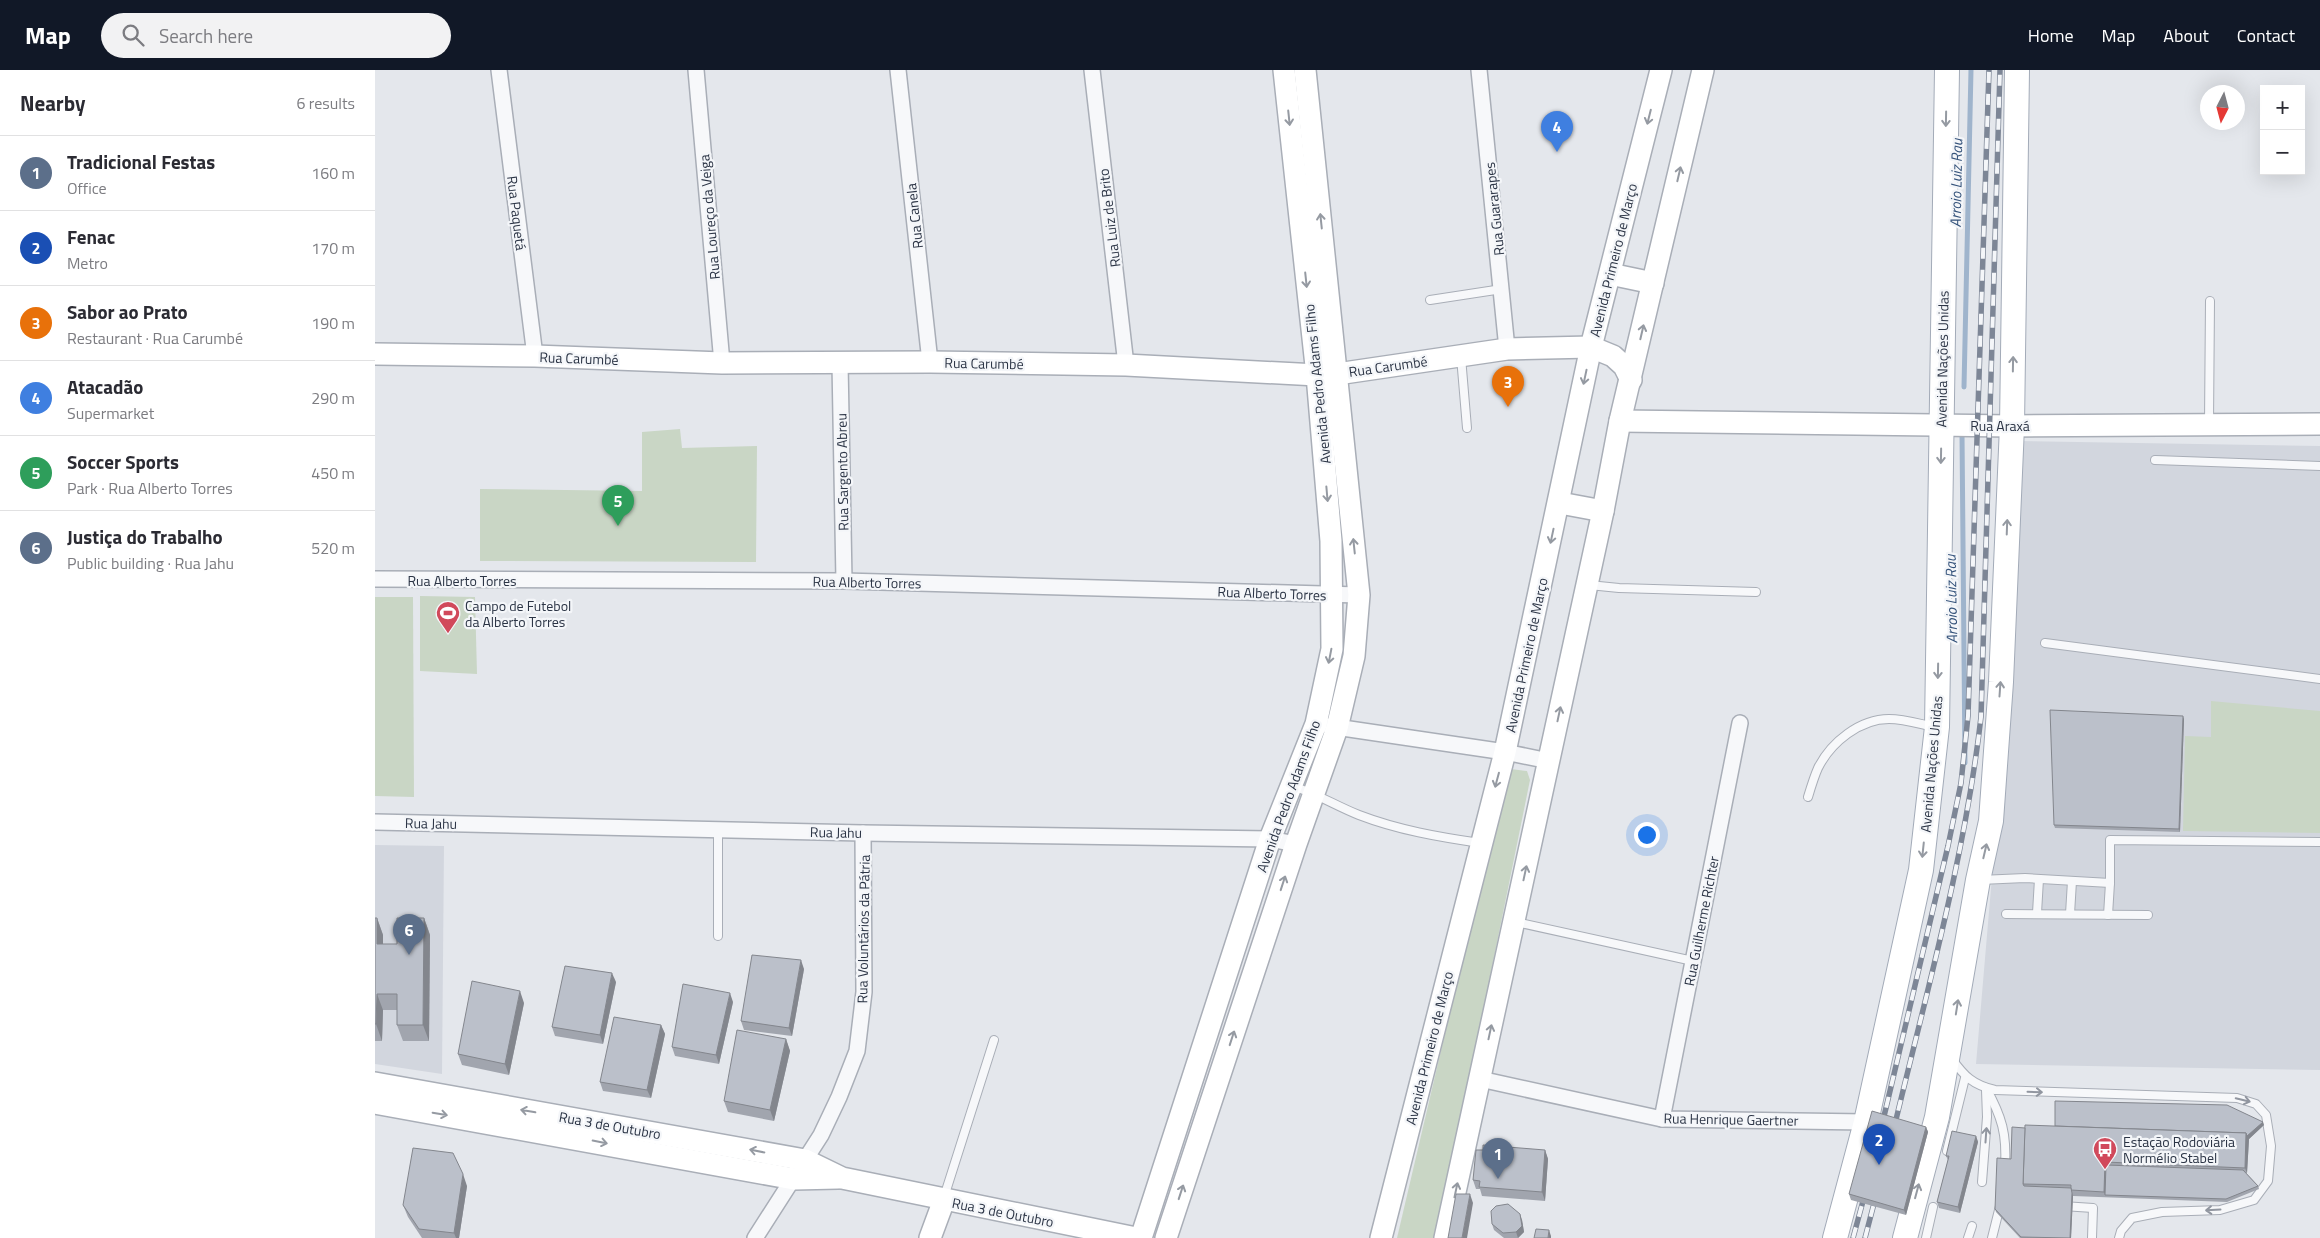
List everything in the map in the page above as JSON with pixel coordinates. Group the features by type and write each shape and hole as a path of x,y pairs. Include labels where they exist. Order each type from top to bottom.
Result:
{"main road":[{"name":"Avenida Pedro Adams Filho","path":"1165,1238 1296,844 1337,728 1354,656 1359,594 1284,70"},
{"name":"Avenida Pedro Adams Filho","path":"1141,1238 1270,839 1316,724 1332,650 1333,595 1327,374 1305,70"},
{"name":"Avenida Primeiro de Março","path":"1381,1238 1480,843 1505,752 1591,347 1661,70"},
{"path":"1445,1238 1603,511 1620,422 1703,70"},
{"name":"Avenida Nações Unidas","path":"1835,1238 1866,1122 1921,870 1937,727 1947,70"},
{"path":"1905,1238 1937,1117 1978,880 1992,811 2001,682 2012,426 2017,70"},
{"path":"1610,274 1653,283"},
{"name":"Rua Carumbé","path":"375,354 535,356 722,363 930,362 1126,365 1327,374 1507,349 1591,347"},
{"path":"1591,347 1613,356 1624,366 1631,380"},
{"name":"Rua Araxá","path":"1620,422 2012,426 2209,423 2320,424"},
{"path":"1559,503 1603,511"},
{"name":"Rua 3 de Outubro","path":"375,1084 402,1098 575,1128 805,1160 841,1178"},
{"name":"Rua 3 de Outubro","path":"375,1103 402,1098"},
{"name":"Rua 3 de Outubro","path":"575,1128 794,1179 841,1178 1136,1238"},
{"path":"930,1238 944,1200"}],"street":[{"name":"Rua Paquetá","path":"499,70 535,356"},
{"name":"Rua Loureço da Veiga","path":"697,70 722,363"},
{"name":"Rua Canela","path":"898,70 930,362"},
{"name":"Rua Luiz de Brito","path":"1092,70 1126,365"},
{"name":"Rua Guararapes","path":"1479,70 1507,349"},
{"name":"Rua Sargento Abreu","path":"839,363 844,581"},
{"name":"Rua Alberto Torres","path":"375,579 844,581 1333,595 1359,594"},
{"name":"Rua Guilherme Richter","path":"1662,1119 1740,723"},
{"path":"1316,724 1505,752 1549,761"},
{"name":"Rua Jahu","path":"375,822 863,833 1270,839 1296,844"},
{"name":"Rua Voluntários da Pátria","path":"755,1238 821,1135 839,1097 857,1050 864,992 863,833"},
{"name":"Rua Henrique Gaertner","path":"1480,1079 1662,1119 1866,1122"}],"lane":[{"path":"1430,300 1502,289"},
{"path":"2209,423 2211,301"},
{"path":"1461,356 1467,428"},
{"path":"2155,460 2320,466"},
{"path":"1587,585 1619,588 1756,592"},
{"path":"2045,643 2320,679"},
{"path":"1808,797 1819,767 1829,752 1834,745 1856,728 1874,721 1889,719 1937,727"},
{"path":"1292,786 1315,793 1360,815 1428,835 1480,843"},
{"path":"717,830 717,936"},
{"path":"2108,915 2110,840 2320,842"},
{"path":"1978,880 2039,879 2110,883"},
{"path":"2037,912 2039,879"},
{"path":"2070,914 2072,882"},
{"path":"2006,914 2037,912 2148,915"},
{"path":"1514,922 1693,961"},
{"path":"944,1200 994,1040"},
{"path":"1949,1055 1965,1078 1986,1088 2000,1091 2237,1098 2256,1104 2266,1115 2271,1146 2268,1181 2254,1200 2220,1210 2162,1212 2132,1218 2121,1231 2119,1238"},
{"path":"1946,1155 1965,1078"},
{"path":"1986,1088 2001,1116 2006,1150 2005,1176"},
{"path":"1982,1182 1987,1118 1986,1088"},
{"path":"1992,1238 2001,1202"},
{"path":"2056,1205 2093,1208 2092,1238"},
{"path":"1926,1238 1933,1207"},
{"path":"1968,1238 1972,1226"}],"shaded area":[{"path":"2016,441 2320,446 2320,1070 1976,1064 1997,818"},
{"path":"375,845 444,846 442,1074 375,1064"}],"green space":[{"path":"680,429 682,448 757,446 756,562 480,561 480,489 642,491 642,432"},
{"name":"Campo de Futebol da Alberto Torres","path":"420,596 475,597 477,674 420,671"},
{"path":"375,597 413,597 414,797 375,796"},
{"path":"2211,701 2320,711 2320,833 2183,831 2185,736 2211,737"},
{"path":"1511,769 1527,771 1530,780 1437,1238 1397,1238 1505,778"}],"building":[{"path":"2050,710 2183,716 2179,829 2054,825"},
{"path":"375,918 377,918 377,944 397,944 397,918 424,918 423,1025 397,1025 397,994 377,994 375,1024"},
{"path":"752,955 801,960 789,1028 741,1021"},
{"path":"565,966 612,973 600,1035 552,1027"},
{"path":"472,981 520,991 505,1064 458,1054"},
{"path":"683,984 730,993 716,1055 672,1047"},
{"path":"614,1017 661,1025 647,1090 600,1082"},
{"path":"737,1030 786,1039 770,1110 724,1101"},
{"path":"2055,1101 2227,1105 2263,1122 2247,1136 2246,1133 2055,1126"},
{"path":"1872,1111 1926,1127 1904,1210 1849,1194"},
{"path":"2025,1125 2246,1133 2245,1168 2105,1162 2104,1192 2071,1190 2071,1185 2023,1184"},
{"path":"2012,1127 2025,1128 2024,1186 2071,1188 2070,1238 2021,1237 1995,1209 1997,1158 2011,1159"},
{"path":"1952,1131 1976,1136 1958,1207 1937,1202 1949,1156 1946,1156"},
{"path":"1483,1145 1545,1150 1542,1192 1479,1187 1480,1181 1473,1180 1476,1150 1483,1150"},
{"path":"413,1148 453,1153 463,1174 454,1233 419,1229 403,1205"},
{"path":"2106,1165 2243,1170 2258,1186 2226,1199 2105,1195"},
{"path":"1456,1194 1470,1194 1462,1238 1448,1238"},
{"path":"1508,1204 1520,1214 1522,1226 1516,1232 1503,1233 1492,1224 1491,1211 1496,1206"},
{"path":"1536,1229 1549,1230 1548,1238 1534,1238"}],"waterway":[{"name":"Arroio Luiz Rau","path":"1964,387 1971,70"},
{"name":"Arroio Luiz Rau","path":"1962,434 1965,763"}],"railway":[{"path":"1881,1129 1948,846 1961,783 1968,716 1989,70"},
{"path":"1893,1132 1955,873 1974,769 1981,717 2000,70"},
{"path":"1853,1238 1866,1190"},
{"path":"1865,1238 1877,1192"}],"place":[{"name":"Atacadão","path":"1557,152"},
{"name":"Sabor ao Prato","path":"1508,407"},
{"name":"Soccer Sports","path":"618,526"},
{"name":"Campo de Futebol da Alberto Torres","path":"448,634"},
{"name":"Justiça do Trabalho","path":"409,955"},
{"name":"Fenac","path":"1879,1165"},
{"name":"Estação Rodoviária Normélio Stabel","path":"2105,1170"},
{"name":"Tradicional Festas","path":"1498,1179"}]}
